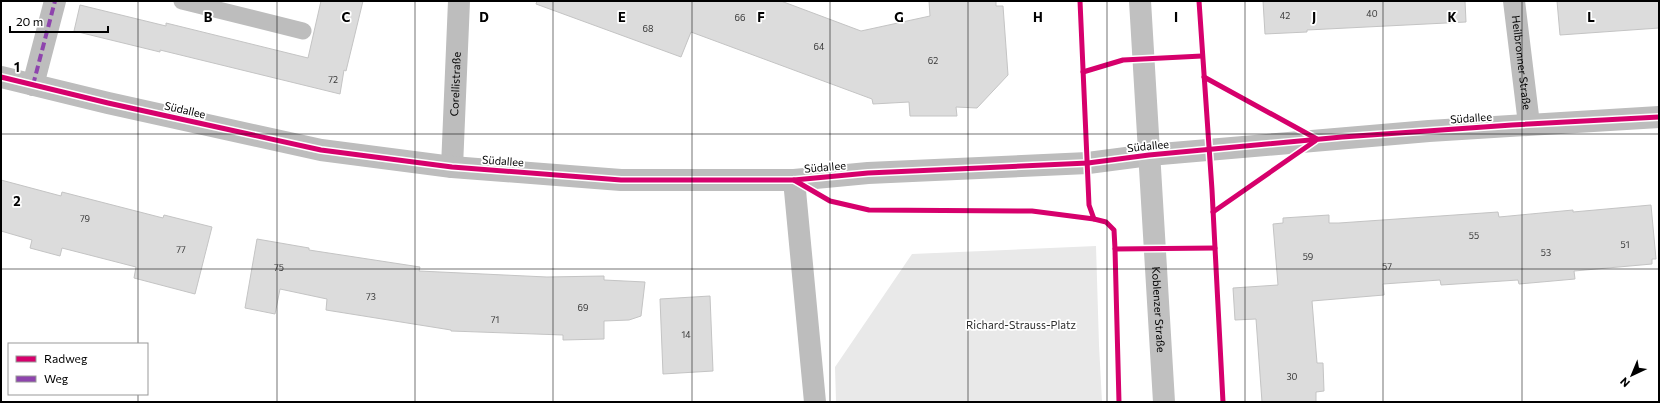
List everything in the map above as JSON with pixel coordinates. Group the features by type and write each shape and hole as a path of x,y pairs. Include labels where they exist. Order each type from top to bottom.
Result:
{"main road":[{"name":"Koblenzer Straße","path":"1140,1 1164,402"}],"street":[{"path":"34,85 55,1"},
{"name":"Corellistraße","path":"452,167 459,1"},
{"name":"Heilbronner Straße","path":"1514,1 1529,124"},
{"name":"Südallee","path":"1,77 321,150 452,167 621,180 794,180 868,173 1088,163 1149,155 1317,139 1529,124 1659,117"},
{"path":"794,180 815,402"}],"lane":[{"path":"182,1 303,32"}],"green space":[{"name":"Richard-Strauss-Platz","path":"1096,246 1102,402 836,402 835,367 912,254"}],"building":[{"path":"321,1 363,1 346,71 344,70 340,94 160,50 160,52 74,31 80,5 166,26 166,23 308,58"},
{"path":"537,1 781,1 861,31 930,16 929,1 996,1 996,6 1003,6 1008,75 977,108 956,107 957,116 910,116 909,102 873,104 872,99 691,32 681,57 536,4"},
{"path":"1263,1 1465,1 1466,22 1307,30 1307,32 1265,34"},
{"path":"1557,1 1659,1 1659,28 1560,35"},
{"path":"1,180 61,196 62,192 163,218 164,215 212,227 195,294 134,278 136,267 62,248 60,256 30,248 32,240 1,231"},
{"path":"1651,205 1656,259 1652,259 1652,264 1574,271 1575,279 1519,284 1518,280 1441,285 1440,280 1383,284 1384,295 1312,301 1317,363 1323,363 1324,391 1316,392 1316,402 1262,402 1256,319 1235,320 1233,288 1278,285 1273,224 1283,223 1283,218 1329,215 1329,223 1339,223 1498,212 1499,217"},
{"path":"257,239 309,248 309,250 420,267 419,271 547,277 604,276 604,280 645,282 641,316 629,320 604,321 604,339 563,340 563,335 451,331 326,310 327,299 280,289 275,314 245,308"},
{"path":"710,296 713,371 663,374 660,299"}],"marked path":[{"path":"33,85 55,1"}],"cycle path":[{"path":"1080,1 1089,205 1094,219"},
{"path":"1199,1 1212,190 1223,402"},
{"path":"1083,72 1123,60 1202,56"},
{"path":"1,77 108,103 321,150 452,167 621,180 794,180 868,173 1088,163 1149,155 1342,137 1512,125 1659,117"},
{"path":"1204,77 1317,139"},
{"path":"1213,212 1315,141"},
{"path":"794,180 830,201 869,210 1032,211 1094,219 1106,222 1114,230 1119,402"},
{"path":"1115,249 1215,248"}]}
